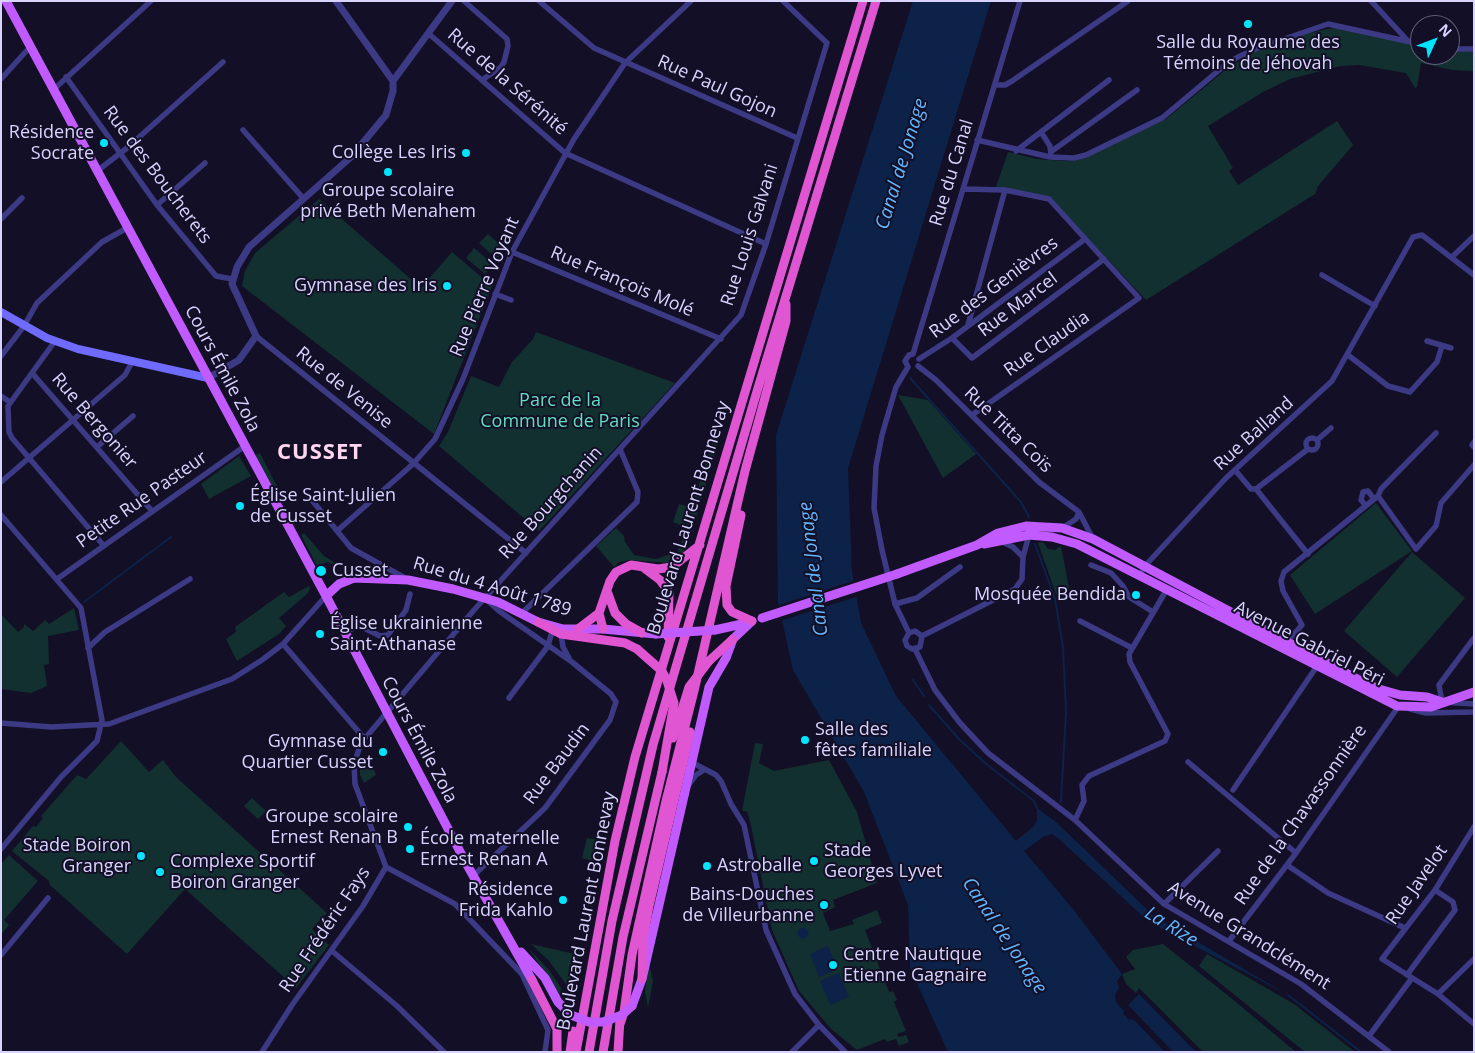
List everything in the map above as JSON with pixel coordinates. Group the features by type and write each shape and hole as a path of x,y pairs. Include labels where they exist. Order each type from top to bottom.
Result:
{"highway":[{"name":"Boulevard Laurent Bonnevay","path":"576,1052 615,841 635,757 862,1"},
{"name":"Boulevard Laurent Bonnevay","path":"589,1052 612,921 628,845 653,745 787,292 876,1"},
{"path":"620,1024 624,1012 632,955 662,820 746,471 786,321 787,292"},
{"path":"746,471 748,484 726,586 726,595 727,605 732,612 752,621"},
{"path":"603,629 599,613 612,576 631,565 666,569 672,567 700,545"},
{"path":"642,567 660,580 669,592 669,644"},
{"path":"606,591 615,614 642,634"},
{"path":"578,630 599,613"},
{"path":"538,622 558,633 625,643 637,648 655,663 662,672 674,703 662,772 623,937 603,1052"},
{"path":"662,772 689,688 709,661 733,640"},
{"path":"642,978 643,938 649,906 696,701 704,650"},
{"path":"618,1052 625,947 623,937"},
{"path":"532,980 557,1029 557,1052"},
{"path":"570,1052 574,1027 582,1013"}],"main road":[{"name":"Cours Émile Zola","path":"6,1 326,596 473,876 532,980"},
{"path":"1,312 55,341 93,354 208,378"},
{"name":"Avenue Gabriel Péri","path":"1031,532 1062,528 1093,539 1166,589 1397,706 1431,707 1474,692"},
{"path":"977,545 1031,532"},
{"path":"977,545 998,533 1031,532"},
{"name":"Avenue Gabriel Péri","path":"1031,532 1078,544 1206,599 1379,689 1400,695 1427,697 1442,702"},
{"name":"Rue du 4 Août 1789","path":"408,580 485,598 522,613 538,622 563,629 603,629 656,634 715,630 752,621 897,574 977,545"},
{"path":"326,596 340,584 354,578 408,580"},
{"name":"Avenue Gabriel Péri","path":"1166,589 1173,586 1197,599 1206,599"},
{"path":"642,978 709,687 733,640 752,621"},
{"name":"Cours Émile Zola","path":"493,911 514,943 544,978 558,1002 570,1015 589,1022 603,1022 616,1018 632,1006 642,978"}],"street":[{"path":"53,90 151,1"},
{"path":"208,378 239,360 256,336 234,289 232,279 240,260 249,246 351,157 383,121 393,91 393,80 336,1"},
{"path":"393,80 452,1"},
{"path":"464,1 507,39 508,46 501,67 482,80"},
{"name":"Rue Paul Gojon","path":"539,1 594,48 797,138"},
{"name":"Rue Pierre Voyant","path":"337,532 427,450 440,430 512,252 566,153 625,63 691,1"},
{"name":"Rue Louis Galvani","path":"620,450 741,315 766,244 827,43 784,1"},
{"name":"Rue du Canal","path":"913,354 976,140 1020,1"},
{"path":"995,84 1005,85 1012,81 1128,1"},
{"path":"1371,1 1408,41"},
{"path":"976,140 1016,151 1074,158 1086,155 1124,138 1162,118 1224,66 1238,57 1296,34 1328,24 1408,41"},
{"name":"Rue de la Sérénité","path":"428,33 566,153 766,244"},
{"path":"1,79 30,46"},
{"path":"1460,49 1474,48"},
{"path":"97,171 127,148 223,62"},
{"name":"Rue des Boucherets","path":"66,77 157,205 216,276 232,279"},
{"path":"1016,151 1109,80"},
{"path":"1051,154 1137,90"},
{"path":"243,130 303,198"},
{"path":"1041,132 1051,154"},
{"path":"157,205 205,163"},
{"path":"963,189 1005,190 1049,199 1104,260"},
{"path":"968,325 1005,190"},
{"path":"1,219 22,198"},
{"path":"1,356 24,326 36,303 102,242 127,228"},
{"name":"Rue Balland","path":"1142,571 1235,470 1332,381 1413,237 1417,234 1422,235 1452,257"},
{"path":"1474,236 1452,257 1474,275"},
{"name":"Rue des Genièvres","path":"918,363 1085,239"},
{"name":"Rue François Molé","path":"512,252 721,339"},
{"name":"Rue Claudia","path":"972,416 1139,298 1104,260"},
{"name":"Rue Marcel","path":"952,338 972,358 1104,260"},
{"path":"1322,275 1375,306"},
{"path":"495,294 511,300"},
{"name":"Rue de Venise","path":"256,336 412,464 526,553"},
{"path":"55,341 10,402 8,406 9,432 104,546"},
{"path":"1428,341 1451,348"},
{"path":"1348,355 1388,386 1410,392 1437,362 1442,346"},
{"path":"913,354 918,363 915,368 908,367 905,361 909,355 913,354"},
{"path":"1,482 125,375 132,362"},
{"name":"Rue Titta Coïs","path":"918,363 1039,482 1079,512 1093,539"},
{"path":"908,367 896,387 882,435 876,466 874,508 895,604 909,633"},
{"name":"Rue Bergonier","path":"32,373 152,512"},
{"path":"1,396 10,402"},
{"path":"97,447 134,416"},
{"path":"1256,490 1308,449 1308,440 1313,438 1317,440 1331,428"},
{"path":"1287,642 1302,625 1280,581 1284,572 1376,497 1381,489 1436,434"},
{"path":"1474,442 1472,445 1474,447"},
{"name":"Petite Rue Pasteur","path":"57,579 245,446"},
{"path":"522,613 637,502 638,492 620,450"},
{"name":"Rue Bourgchanin","path":"386,713 485,598 620,450"},
{"path":"1366,506 1361,500 1363,492 1368,491 1376,497 1416,549 1436,526 1441,503 1474,465"},
{"path":"1235,470 1251,489 1256,490 1308,554"},
{"name":"Rue du 4 Août 1789","path":"310,499 351,548 408,580"},
{"path":"1062,528 1076,519 1079,512"},
{"path":"1,515 81,608 101,726 97,741 62,777 1,848"},
{"path":"922,636 1015,589 1022,579 1023,557 1031,532"},
{"path":"1000,541 1013,546 1023,557"},
{"path":"1091,565 1111,573 1129,597 1153,612"},
{"path":"895,604 917,598 960,567"},
{"path":"88,648 105,632 190,579"},
{"path":"1075,820 1084,801 1082,785 1089,776 1165,741 1168,734 1130,662 1129,654 1166,589"},
{"path":"344,632 360,626 380,636 388,636 406,610 410,594"},
{"path":"1,723 51,727 101,726 139,714 232,679 283,644 326,596"},
{"path":"485,598 499,611 572,662"},
{"path":"1080,621 1132,648"},
{"path":"915,631 922,636 922,644 915,649 909,648 905,637 909,633 915,631"},
{"path":"510,698 548,646 548,640 558,633 563,647 572,662"},
{"path":"1474,638 1439,685 1442,702 1474,704"},
{"path":"283,644 364,738"},
{"path":"555,650 563,647"},
{"name":"Avenue Grandclément","path":"915,649 936,690 965,729 988,753 1075,820 1164,904 1301,984 1389,1052"},
{"name":"Rue Baudin","path":"473,876 545,808 610,720 616,707 616,702 611,694 572,662"},
{"path":"1233,790 1317,666"},
{"path":"1397,706 1426,713 1474,712"},
{"name":"Rue de la Chavassonnière","path":"1229,941 1296,853 1397,706"},
{"name":"Rue Frédéric Fays","path":"262,1052 292,1005 364,906 386,868 355,784 356,757 364,738 386,713"},
{"path":"691,762 704,770 716,774 721,781 731,804 744,825 766,930 795,994 819,1025 845,1052"},
{"path":"1188,762 1296,853"},
{"path":"683,798 689,785 704,770"},
{"name":"Rue Javelot","path":"1409,976 1382,959 1435,890 1474,827"},
{"path":"1164,904 1218,851"},
{"path":"1287,865 1328,893 1405,928"},
{"path":"386,868 455,904 522,974 546,1024 548,1037 545,1052"},
{"path":"1369,1036 1455,910 1453,902 1435,890"},
{"path":"1,955 48,898"},
{"path":"332,951 397,1006 444,1052"},
{"path":"508,959 516,953"},
{"path":"1438,994 1474,959"},
{"path":"1409,976 1438,994 1474,1024"},
{"path":"792,1052 819,1025"}],"green space":[{"path":"1343,27 1410,44 1410,65 1421,65 1417,87 1415,88 1406,73 1359,65 1340,66 1290,79 1263,92 1208,126 1233,168 1229,171 1238,185 1337,121 1353,145 1318,186 1315,194 1146,300 1051,199 996,187 1008,152 1037,159 1066,161 1082,159 1166,119 1229,67 1254,53 1283,40"},
{"path":"1460,51 1474,52 1474,71 1452,70 1430,65 1460,65"},
{"path":"319,199 421,288 452,252 492,286 434,434 242,286 245,271 255,253"},
{"path":"488,234 505,249 497,259 479,243"},
{"path":"474,248 493,264 485,274 466,258"},
{"name":"Parc de la Commune de Paris","path":"536,332 675,383 539,531 439,446 448,432 471,376 499,387 512,362 533,339"},
{"path":"898,395 928,400 976,454 943,478"},
{"path":"716,431 721,433 687,548 680,556 668,563 629,560 619,562 614,567 596,546 616,528 624,536 625,542 634,555 656,559 677,552 687,528 673,522 679,504 690,507"},
{"path":"260,453 282,496 278,498 255,455"},
{"path":"239,456 251,476 209,499 201,484"},
{"path":"1376,503 1412,551 1315,614 1290,575"},
{"path":"304,533 324,556 339,565 337,567 328,562 317,566 301,535"},
{"path":"1043,542 1048,549 1055,550 1061,546 1070,593 1057,597 1038,543"},
{"path":"1412,552 1465,598 1397,677 1344,631"},
{"path":"309,586 310,589 306,595 279,618 286,626 279,634 237,661 226,639 236,632 235,627 284,592 289,597"},
{"path":"74,608 79,630 48,636 49,664 44,665 47,686 31,693 1,689 1,614 18,632 24,627 24,624 33,631 45,620 49,624"},
{"name":"Complexe Sportif Boiron Granger","path":"121,741 149,772 163,760 176,777 327,913 312,929 329,945 296,988 185,889 127,954 50,885 49,881 12,851 33,826 36,827 43,818 41,816 77,775 86,779"},
{"path":"755,743 763,744 759,763 774,771 829,760 857,812 877,883 833,900 835,907 823,913 830,931 854,924 852,920 877,910 882,923 865,930 889,992 893,991 897,1000 894,1002 906,1031 897,1034 899,1037 906,1035 909,1042 899,1046 896,1039 887,1042 885,1039 857,1050 831,1029 799,991 772,930 750,821 747,811 742,811"},
{"path":"360,761 365,761 367,764 371,763 376,775 364,783 360,775"},
{"path":"252,798 266,811 258,819 244,806"},
{"path":"587,838 598,840 593,861 582,858"},
{"path":"9,855 38,881 4,920 9,925 1,935 1,864"},
{"path":"531,944 579,955 573,994 549,961"},
{"path":"1163,944 1296,1052 1203,1052 1139,988 1136,993 1126,984 1122,974 1135,969 1126,957 1133,950"},
{"path":"528,948 549,970 561,988 559,1001 543,970"},
{"path":"1207,954 1294,1004 1355,1052 1305,1052 1199,966"},
{"path":"649,963 653,981 648,1008 645,991"}],"water":[{"name":"Canal de Jonage","path":"913,1 991,1 848,468 852,571 861,623 896,696 1016,841 1034,826 1037,819 1037,808 1056,822 1154,916 1288,995 1149,922 1060,840 1052,834 1043,837 1024,851 1073,909 1122,974 1117,981 1119,988 1115,995 1116,1002 1124,1011 1123,1013 1128,1019 1134,1020 1165,1052 948,1052 910,968 908,905 864,792 793,670 778,602 776,435"},
{"path":"801,928 805,928 808,933 807,937 801,938 798,935 798,931"},
{"path":"828,946 838,969 819,977 810,954"},
{"path":"839,973 849,997 830,1005 820,981"},
{"path":"1139,994 1196,1052 1173,1052 1128,1005"}],"pier":[{"path":"856,580 859,596 780,621 776,606"}],"waterway":[{"path":"910,378 1021,502 1029,517"},
{"path":"84,602 171,537"},
{"path":"1035,544 1055,599 1063,647 1066,711 1061,802"},
{"path":"913,680 924,696"},
{"path":"929,705 959,739 985,763 1034,801 1037,808"},
{"name":"La Rize","path":"1288,995 1361,1052"}],"place":[{"name":"Salle du Royaume des Témoins de Jéhovah","path":"1248,24"},
{"name":"Résidence Socrate","path":"104,143"},
{"name":"Collège Les Iris","path":"466,153"},
{"name":"Groupe scolaire privé Beth Menahem","path":"388,172"},
{"name":"Gymnase des Iris","path":"447,286"},
{"name":"Église Saint-Julien de Cusset","path":"240,506"},
{"name":"Cusset","path":"321,571"},
{"name":"Mosquée Bendida","path":"1136,595"},
{"name":"Église ukrainienne Saint-Athanase","path":"320,634"},
{"name":"Salle des fêtes familiale","path":"805,740"},
{"name":"Gymnase du Quartier Cusset","path":"383,752"},
{"name":"Groupe scolaire Ernest Renan B","path":"408,827"},
{"name":"École maternelle Ernest Renan A","path":"410,849"},
{"name":"Stade Boiron Granger","path":"141,856"},
{"name":"Stade Georges Lyvet","path":"814,861"},
{"name":"Astroballe","path":"707,866"},
{"name":"Complexe Sportif Boiron Granger","path":"160,872"},
{"name":"Résidence Frida Kahlo","path":"563,900"},
{"name":"Bains-Douches de Villeurbanne","path":"824,905"},
{"name":"Centre Nautique Etienne Gagnaire","path":"833,965"}],"district":[{"name":"CUSSET","path":"320,453"}]}
